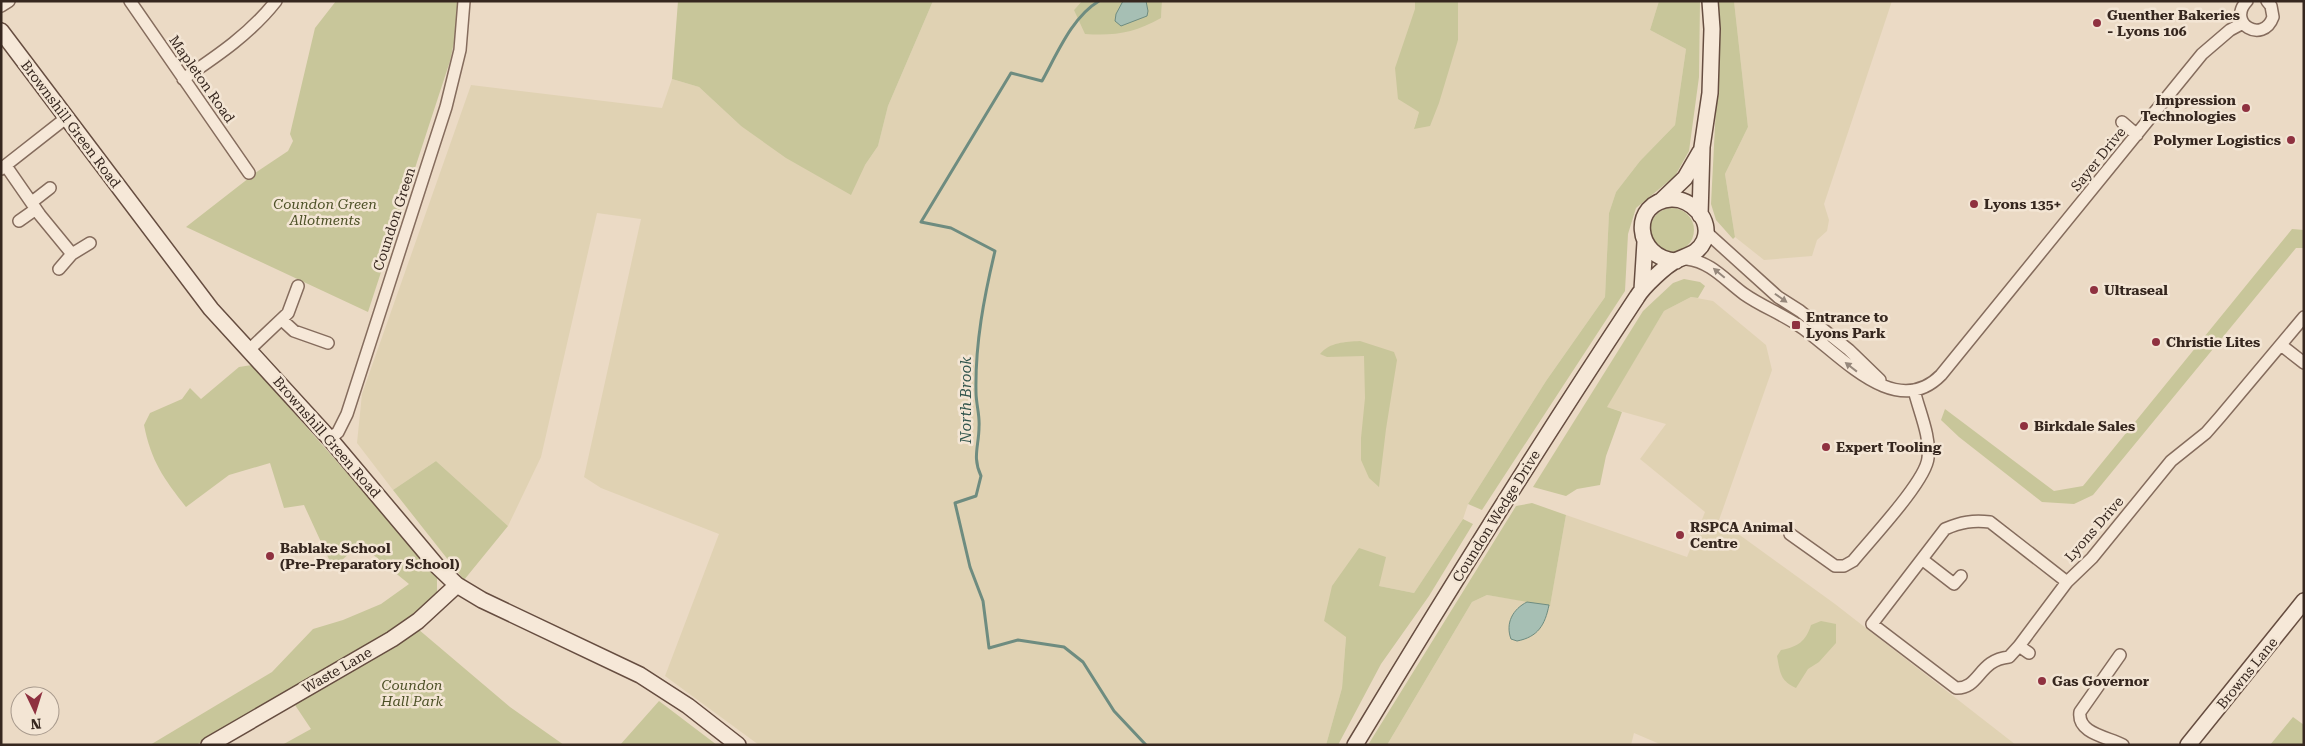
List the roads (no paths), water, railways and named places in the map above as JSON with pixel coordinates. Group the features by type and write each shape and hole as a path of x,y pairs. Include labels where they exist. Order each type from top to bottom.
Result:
{"street":[{"path":"1,6 9,1"},
{"name":"Mapleton Road","path":"130,1 249,173"},
{"path":"183,79 226,51 276,1"},
{"name":"Coundon Green","path":"330,439 338,432 347,414 446,107 460,50 464,1"},
{"name":"Coundon Wedge Drive","path":"1355,745 1495,516 1642,290 1701,247 1705,239 1705,231 1700,215 1702,147 1710,94 1712,29 1710,1"},
{"path":"2247,1 2241,10 2243,23 2252,30 2262,30 2271,22 2273,11 2267,1"},
{"name":"Sayer Drive","path":"1914,390 1926,386 1941,374 2202,54 2230,30 2243,23"},
{"name":"Brownshill Green Road","path":"1,31 211,309 330,439 437,566 457,585 482,600 640,675 688,706 738,745"},
{"path":"66,118 3,167 72,254"},
{"path":"2122,122 2137,135"},
{"name":"Coundon Wedge Drive","path":"1642,290 1645,242 1643,235 1644,217 1654,205 1661,201 1685,178 1702,147"},
{"path":"19,221 50,188"},
{"path":"1661,201 1681,200 1696,208 1700,215"},
{"path":"1705,231 1778,297 1800,311 1894,389"},
{"path":"1645,242 1652,252 1660,258 1709,265 1751,299 1798,325 1874,383 1894,389 1914,390 1928,444 1927,466 1908,493 1853,561 1844,566 1835,566 1790,534"},
{"path":"59,269 72,254 90,243"},
{"path":"250,350 288,313 298,286"},
{"name":"Lyons Drive","path":"2019,646 2009,658 1998,658 1991,662 1971,684 1964,688 1956,688 1868,621 1923,560 1945,528 1963,522 1990,522 2067,582 2092,558 2171,461 2206,433 2304,317"},
{"path":"282,320 294,331 328,342"},
{"path":"2280,345 2304,363"},
{"path":"1923,560 1954,584"},
{"path":"2029,653 2019,646 2067,582"},
{"name":"Waste Lane","path":"209,745 392,639 418,621 457,585"},
{"name":"Browns Lane","path":"2188,745 2304,601"},
{"path":"2120,655 2079,716 2084,726 2089,730 2123,745"}],"waterway":[{"name":"North Brook","path":"1099,1 1089,8 1073,26 1042,81 1011,73 921,222 951,228 995,251 984,303 977,356 976,392 979,434 976,457 981,476 976,496 955,503 970,567 983,601 989,648 1018,640 1064,647 1083,662 1114,711 1146,745"}],"place":[{"name":"Guenther Bakeries - Lyons 106","path":"2097,23"},
{"name":"Impression Technologies","path":"2246,108"},
{"name":"Polymer Logistics","path":"2291,140"},
{"name":"Lyons 135+","path":"1974,204"},
{"name":"Ultraseal","path":"2094,290"},
{"name":"Entrance to Lyons Park","path":"1796,325"},
{"name":"Christie Lites","path":"2156,342"},
{"name":"Birkdale Sales","path":"2024,426"},
{"name":"Expert Tooling","path":"1826,447"},
{"name":"RSPCA Animal Centre","path":"1680,535"},
{"name":"Bablake School (Pre-Preparatory School)","path":"270,556"},
{"name":"Gas Governor","path":"2042,681"}],"park label":[{"name":"Coundon Green Allotments","path":"325,212"},
{"name":"Coundon Hall Park","path":"412,694"}]}
